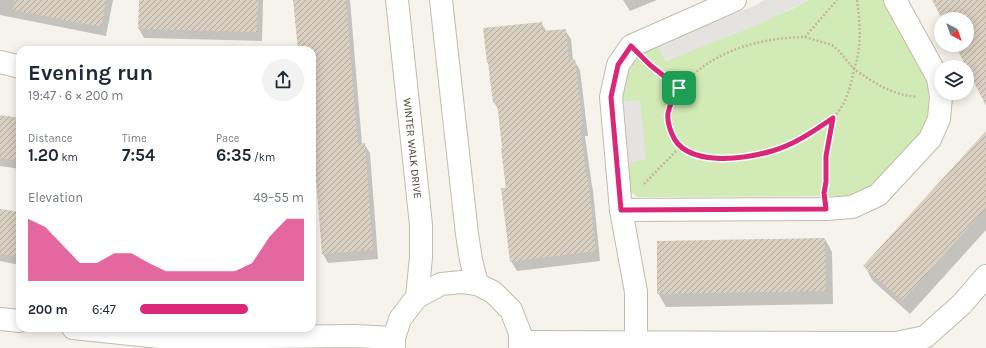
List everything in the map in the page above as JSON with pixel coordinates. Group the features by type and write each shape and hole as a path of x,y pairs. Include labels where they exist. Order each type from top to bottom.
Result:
{"street":[{"name":"WINTER WALK DRIVE","path":"397,0 421,225 422,257 417,297"},
{"path":"441,0 467,234 477,284"},
{"path":"635,345 636,292 621,210 611,97 618,65 631,46 735,0"},
{"path":"895,0 934,71"},
{"path":"0,62 16,66"},
{"path":"621,210 826,209 852,207 878,195 930,139 939,118 941,100"},
{"path":"111,332 169,338 355,336 394,343 400,319 417,297 441,284 462,282 477,284 493,292 511,310 520,333 520,345 925,342 962,304 986,276"},
{"path":"0,319 16,321"}],"path":[{"path":"805,37 837,0"},
{"path":"858,0 858,59 854,69 847,97 833,118 806,136 790,144 772,151 752,156 728,159 708,157 693,153 680,147 673,138 668,125 668,114 671,102 679,88 700,68 726,53 754,43 773,39 805,37 832,45 854,69 890,92 908,96 934,97"},
{"path":"631,46 650,65 679,88"},
{"path":"826,209 824,193 826,182 826,156 833,118"},
{"path":"621,210 638,190 680,147"}],"green space":[{"path":"808,0 885,0 924,75 928,87 930,106 927,120 920,133 901,157 875,183 866,190 851,196 637,197 630,191 628,168 631,163 640,101 623,101 621,88 629,67 638,54 646,48 657,44 666,61 792,9"}],"shaded area":[{"path":"765,0 808,0 758,25 665,61 657,44 752,7"},
{"path":"640,100 646,159 631,163 628,168 623,101 628,102"}],"building":[{"path":"14,0 107,0 101,27 13,10"},
{"path":"139,0 258,0 257,32 138,29"},
{"path":"293,0 346,0 358,144 365,143 373,250 322,254 316,180 316,46 298,46"},
{"path":"932,0 986,0 986,106 974,82 974,60 963,60 959,52 974,52 974,12 938,12"},
{"path":"542,22 543,31 566,29 569,60 575,59 583,126 580,127 588,179 596,251 510,262 501,188 506,188 497,102 493,103 483,28"},
{"path":"0,115 16,117 16,160 0,158"},
{"path":"986,131 986,208 902,301 863,266"},
{"path":"0,209 16,211 16,256 0,254"},
{"path":"825,238 826,291 657,294 657,241"}],"route":[{"path":"631,46 650,65 679,88 671,102 668,114 668,125 673,138 680,147 693,153 708,157 728,159 752,156 772,151 806,136 833,118 826,156 826,182 824,193 826,209 621,210 611,97 618,65 631,46"}]}
